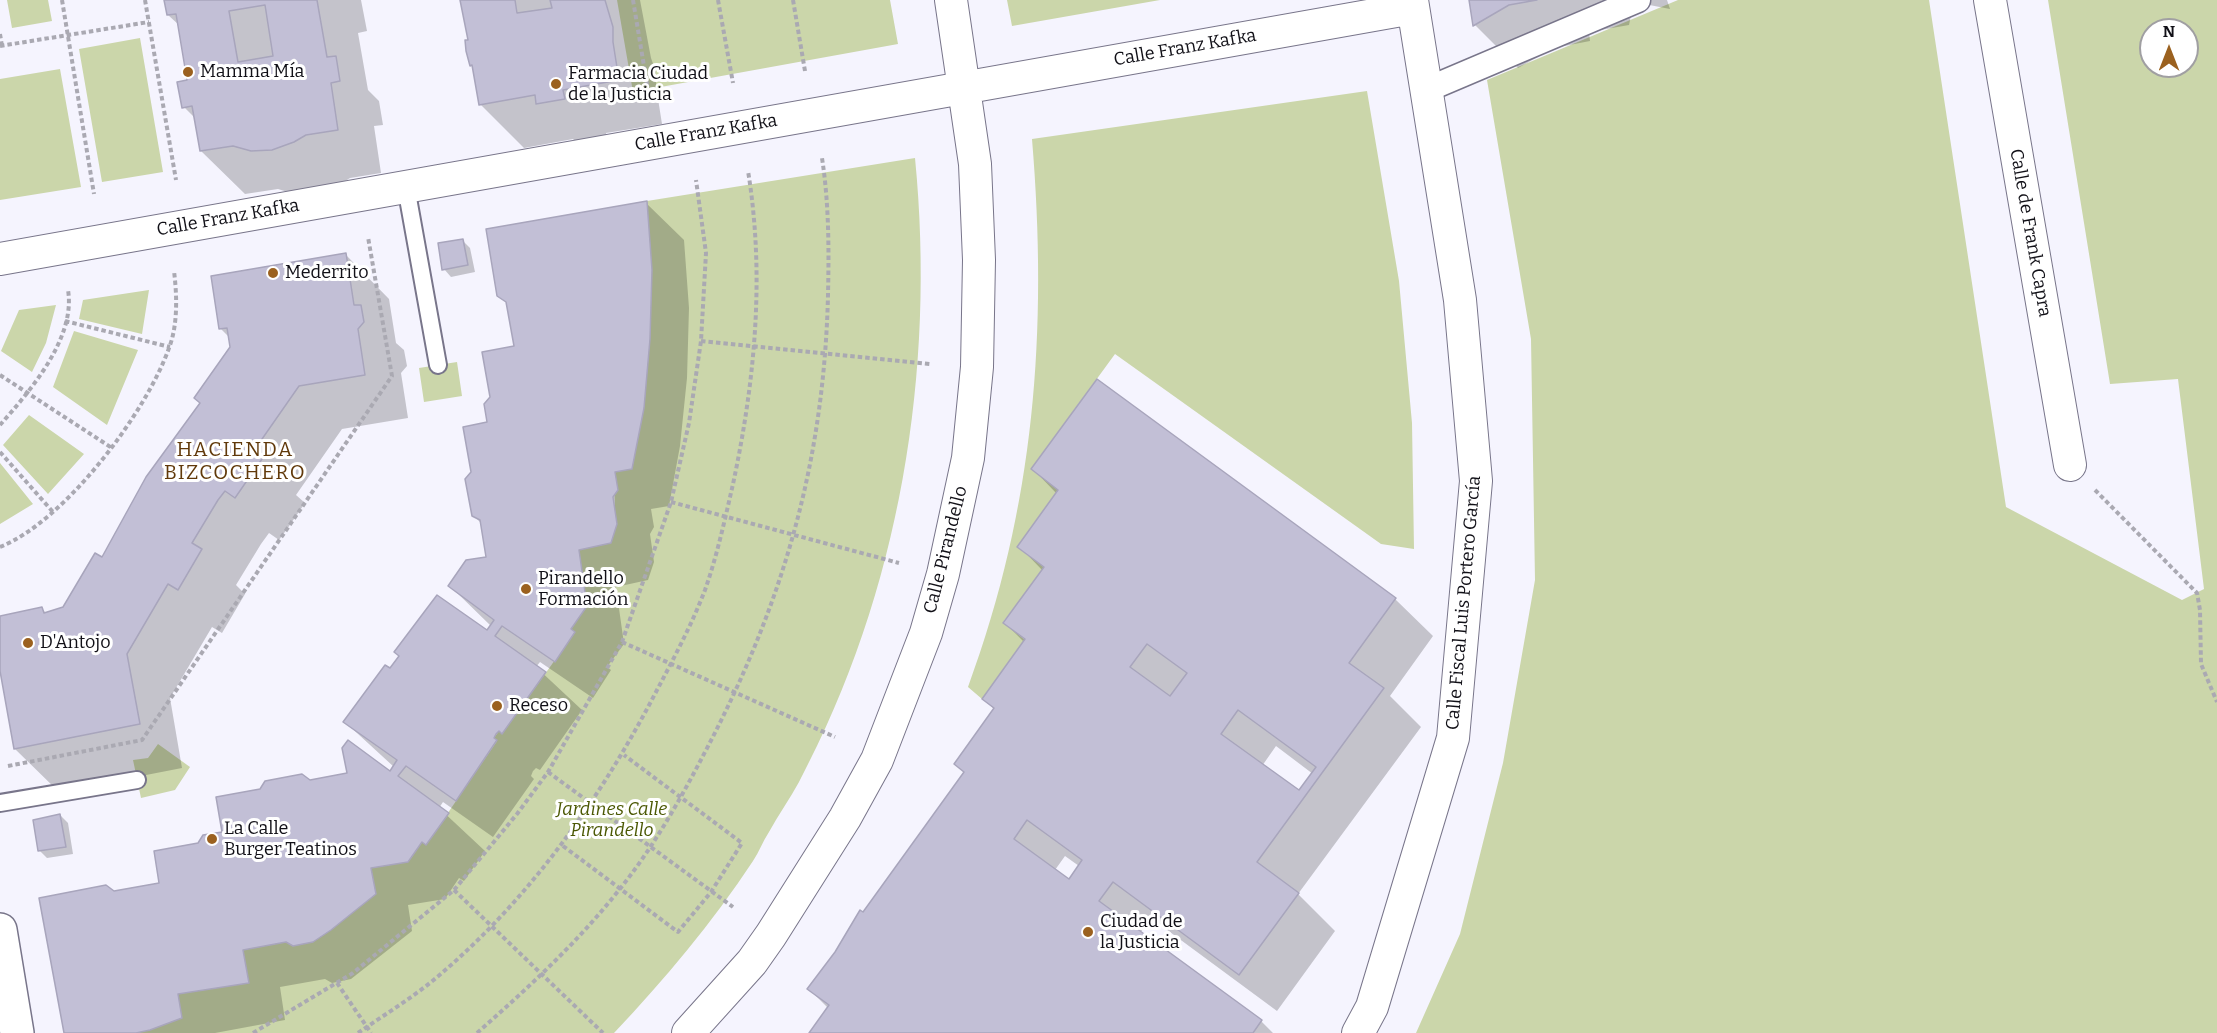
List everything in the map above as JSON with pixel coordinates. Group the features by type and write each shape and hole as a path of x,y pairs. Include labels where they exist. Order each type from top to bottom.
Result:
{"street":[{"name":"Calle Pirandello","path":"688,1033 752,962 845,818 877,760 926,633 943,574 968,458 977,367 979,260 975,164 951,0"},
{"path":"1426,90 1638,0"},
{"name":"Calle de Frank Capra","path":"1990,0 2070,465"},
{"name":"Calle Franz Kafka","path":"0,259 964,87 1412,4"},
{"name":"Calle Fiscal Luis Portero García","path":"1358,1033 1372,1007 1453,738 1476,481 1460,300 1412,4"},
{"path":"0,930 17,1033"}],"lane":[{"path":"406,187 438,365"},
{"path":"0,803 137,780"}],"path":[{"path":"62,0 94,194"},
{"path":"145,0 176,180"},
{"path":"633,0 649,96"},
{"path":"718,0 733,83"},
{"path":"792,0 805,70"},
{"path":"0,34 1,46 149,22"},
{"path":"477,1033 542,976 621,888 681,798 736,694 768,613 795,536 817,435 826,354 829,257 822,158"},
{"path":"358,1033 435,979 491,927 563,846 624,754 670,665 705,590 726,518 745,429 755,346 756,253 747,171"},
{"path":"253,1033 353,973 454,890 548,772 622,642 671,502 689,423 701,341 706,253 696,180"},
{"path":"8,766 142,740 392,376 368,237"},
{"path":"0,547 53,513 112,448 145,400 170,347 177,296 174,271"},
{"path":"0,425 47,368 65,321 70,302 68,290"},
{"path":"65,321 170,347"},
{"path":"701,341 930,364"},
{"path":"0,375 112,448"},
{"path":"0,452 53,513"},
{"path":"2070,465 2197,593 2200,609 2201,664 2217,702"},
{"path":"671,502 899,563"},
{"path":"622,642 835,736"},
{"path":"563,846 678,932 711,892 742,843 624,754"},
{"path":"548,772 733,907"},
{"path":"454,890 603,1033"},
{"path":"337,983 371,1033"}],"green space":[{"path":"7,0 48,0 52,21 12,28"},
{"path":"617,0 890,0 898,44 633,92"},
{"path":"1007,0 1160,0 1012,26"},
{"path":"1678,0 1929,0 2006,507 2182,600 2204,589 2178,379 2110,384 2048,0 2217,0 2217,1033 1416,1033 1460,934 1503,763 1535,580 1531,339 1487,80"},
{"path":"140,38 163,172 102,182 79,49"},
{"path":"60,69 81,187 0,200 0,79"},
{"path":"1367,91 1399,281 1412,423 1414,549 1381,544 1115,354 1031,469 1059,490 1017,547 1045,568 1003,622 1025,640 982,699 968,687 991,619 1009,552 1022,485 1031,417 1038,280 1037,210 1032,139"},
{"name":"Jardines Calle Pirandello","path":"915,158 920,238 920,319 914,399 903,479 886,557 863,634 834,709 799,782 755,858 687,950 651,992 614,1033 136,1033 182,1018 178,994 249,983 243,950 286,942 294,946 313,942 375,894 371,868 408,862 422,842 426,845 497,741 494,738 499,731 502,734 575,632 571,629 587,606 579,550 611,543 615,517 615,472 632,469 651,319 647,201"},
{"path":"149,290 142,334 79,319 83,300"},
{"path":"56,305 46,343 32,372 1,351 19,310"},
{"path":"74,331 138,350 107,425 53,387"},
{"path":"457,362 462,396 424,402 419,368"},
{"path":"29,415 84,454 48,494 3,445"},
{"path":"0,463 33,504 0,524"},
{"path":"158,744 190,767 175,790 141,798 133,760 148,758"}],"building":[{"path":"164,0 317,0 327,57 336,56 340,81 331,83 338,130 306,135 272,150 251,151 233,146 200,151 192,106 182,108 177,82 187,80 176,14 167,15","holes":["265,5 273,56 238,62 229,11"]},
{"path":"460,0 515,0 517,13 552,8 550,0 605,0 613,27 619,80 563,90 565,99 536,104 535,95 479,105 472,65 470,66 466,51 465,40 468,40"},
{"path":"1469,0 1537,0 1509,5 1473,26"},
{"path":"647,201 652,270 650,339 644,408 632,469 615,472 618,490 613,497 617,524 611,543 579,550 587,606 571,629 575,632 555,662 502,626 495,636 546,672 502,734 499,731 496,734 494,738 497,740 456,801 406,766 398,776 449,813 426,845 422,842 408,862 371,868 376,894 331,930 313,942 293,946 286,942 243,950 249,983 178,994 182,1018 136,1033 64,1033 39,898 106,885 114,891 159,883 154,851 198,843 203,835 222,832 216,797 260,789 265,781 302,774 310,780 347,773 342,748 348,740 390,771 397,760 343,722 385,665 390,668 399,656 394,652 437,595 487,630 494,620 448,586 466,560 486,557 480,520 472,516 465,479 471,472 463,427 487,422 484,404 490,397 482,352 514,346 506,302 497,296 486,229"},
{"path":"463,239 468,265 442,270 438,243"},
{"path":"346,253 354,305 361,305 364,322 358,329 365,375 299,386 253,452 262,459 235,498 225,491 218,500 192,543 202,549 178,590 168,584 127,654 140,724 14,749 0,671 0,616 42,607 44,613 63,607 95,553 102,557 146,477 200,403 194,398 230,347 227,328 219,329 211,276"},
{"path":"1097,379 1396,598 1349,663 1384,688 1257,862 1299,893 1239,975 1113,882 1099,901 1262,1020 1253,1033 809,1033 829,1005 807,989 835,952 860,910 863,912 964,772 954,764 994,708 982,699 1025,639 1003,623 1044,567 1017,547 1058,490 1031,469","holes":["1147,644 1187,673 1170,696 1130,667","1238,710 1316,767 1299,790 1221,734","1027,820 1082,860 1069,879 1014,839"]},
{"path":"60,814 66,847 38,851 33,820"}],"place":[{"name":"Mamma Mía","path":"188,72"},
{"name":"Farmacia Ciudad de la Justicia","path":"556,84"},
{"name":"Mederrito","path":"273,273"},
{"name":"Pirandello Formación","path":"526,589"},
{"name":"D'Antojo","path":"28,643"},
{"name":"Receso","path":"497,706"},
{"name":"La Calle Burger Teatinos","path":"212,839"},
{"name":"Ciudad de la Justicia","path":"1088,932"}],"district":[{"name":"HACIENDA BIZCOCHERO","path":"235,462"}]}
